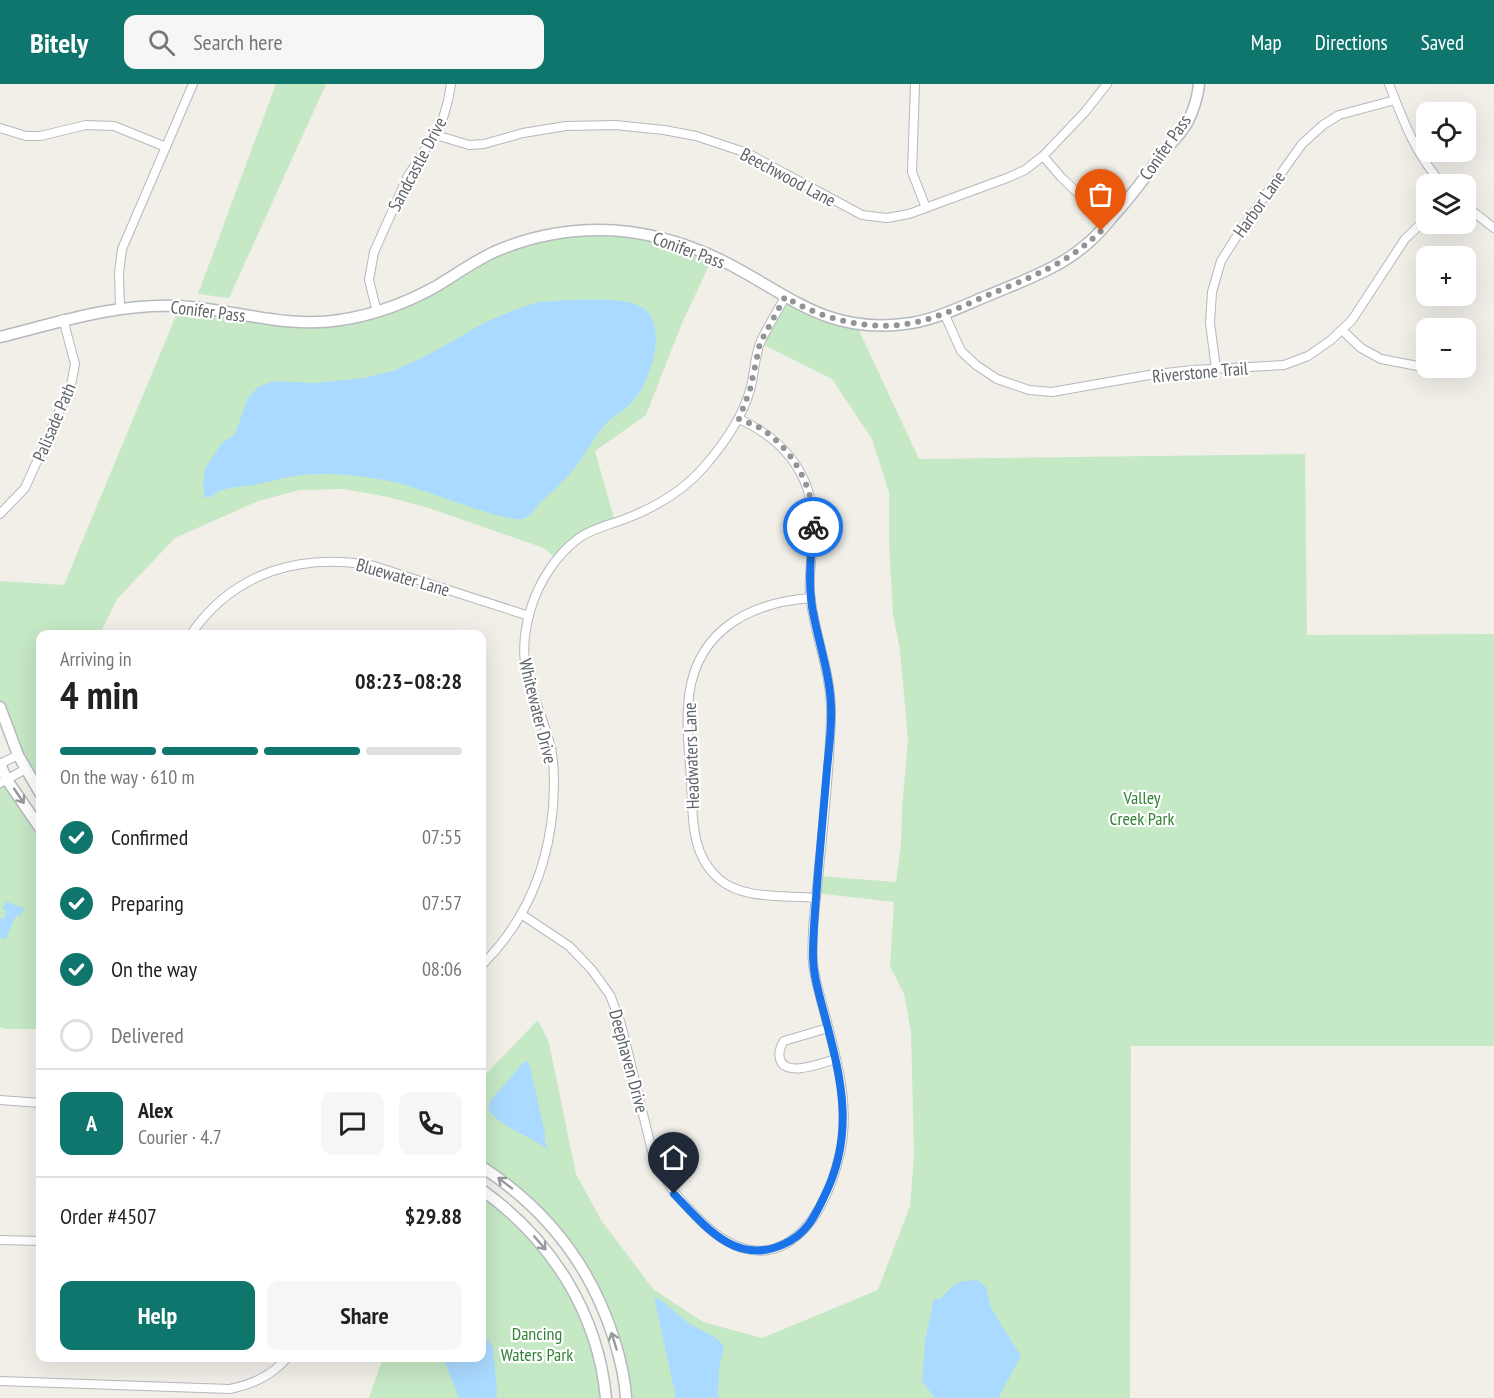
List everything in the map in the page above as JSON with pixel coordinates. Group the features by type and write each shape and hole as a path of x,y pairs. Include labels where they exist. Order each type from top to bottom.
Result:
{"street":[{"path":"120,308 119,273 122,249 193,84"},
{"name":"Sandcastle Drive","path":"377,312 369,280 374,252 408,176 436,135 445,115 451,84"},
{"path":"915,84 912,172 926,208 1025,170 1043,156 1085,112 1107,84"},
{"name":"Conifer Pass","path":"0,337 63,319 120,308 199,307 299,322 339,321 377,312 421,295 475,262 515,244 542,236 599,230 648,235 694,248 723,261 785,297 828,318 861,324 904,324 944,314 1050,270 1087,244 1129,198 1187,122 1199,84"},
{"path":"1389,84 1423,158 1435,174"},
{"name":"Harbor Lane","path":"1216,369 1210,323 1212,292 1221,261 1240,231 1302,144 1323,125 1339,115 1395,100"},
{"name":"Beechwood Lane","path":"436,135 459,143 476,144 566,126 589,124 636,126 696,136 747,153 862,215 874,218 898,217 926,208"},
{"path":"0,128 14,134 33,136 50,135 86,125 114,126 166,147"},
{"path":"1043,156 1061,177 1108,222"},
{"path":"1476,214 1494,228"},
{"name":"Riverstone Trail","path":"944,314 961,351 976,365 998,379 1029,390 1052,392 1149,375 1284,365 1308,356 1331,340 1352,320 1405,239 1416,229"},
{"name":"Whitewater Drive","path":"486,961 505,940 533,891 546,852 552,820 555,783 551,750 529,684 523,658 524,632 539,586 556,560 578,538 625,519 671,496 702,469 721,447 739,419 750,390 760,343 785,297"},
{"name":"Palisade Path","path":"0,514 25,488 71,385 75,364 63,319"},
{"path":"1342,330 1361,348 1381,359 1416,366"},
{"name":"Conifer Pass","path":"0,342 13,334"},
{"name":"Deephaven Drive","path":"521,915 569,946 592,970 610,995 621,1024 652,1155 660,1173 674,1194 718,1238 740,1249 777,1247 799,1235 815,1217 833,1176 842,1142 843,1100 836,1059 813,966 831,705 809,578 814,521 810,494 796,464 778,443 759,428 739,419"},
{"name":"Bluewater Lane","path":"194,630 214,605 244,582 279,569 316,562 348,561 374,566 529,616"},
{"name":"Headwaters Lane","path":"811,598 786,600 760,607 732,622 717,635 702,654 691,682 687,708 694,837 703,861 720,880 741,891 816,898"},
{"path":"0,707 18,755 36,786"},
{"path":"18,755 0,764 4,781 36,823"},
{"path":"4,781 26,769"},
{"path":"828,1028 784,1041 780,1047 779,1057 785,1066 795,1069 836,1059"},
{"path":"0,1100 36,1103"},
{"path":"486,1170 515,1191 544,1217 579,1263 601,1302 622,1370 626,1398"},
{"path":"486,1193 520,1222 552,1257 562,1272 583,1309 591,1330 603,1373 606,1398"},
{"path":"0,1239 36,1241"},
{"path":"0,1381 230,1389 266,1377 283,1362"}],"green space":[{"path":"276,84 326,84 229,298 198,294"},
{"path":"625,232 713,257 682,323 646,415 595,451 615,522 598,528 556,560 541,547 429,508 344,489 300,490 258,501 175,538 117,599 102,630 36,630 36,784 0,707 0,581 64,585 180,306 277,320 364,316 542,236"},
{"name":"Valley Creek Park","path":"785,297 856,324 919,459 1305,454 1307,635 1494,634 1494,1046 1131,1046 1130,1398 626,1398 616,1347 568,1246 486,1171 486,1074 538,1020 549,1043 576,1174 601,1220 653,1289 703,1322 762,1338 878,1290 910,1206 914,1156 911,1031 904,994 890,966 894,902 816,893 818,876 896,882 901,845 908,740 900,650 893,614 889,492 872,439 832,379 760,343"},
{"path":"7,780 36,822 36,1029 0,1027 0,783"},
{"name":"Dancing Waters Park","path":"486,1193 520,1222 583,1309 606,1398 369,1398 382,1362 486,1362"}],"water":[{"path":"617,300 629,302 648,312 653,320 656,341 652,365 637,396 607,423 573,470 526,518 514,519 499,516 393,482 336,474 296,476 225,489 211,497 204,497 205,469 221,444 235,434 248,398 258,387 274,381 316,383 364,378 393,371 426,356 484,323 514,310 539,302"},
{"path":"6,901 24,909 20,916 16,915 6,939 0,937 0,918 4,919 7,911 2,909"},
{"path":"525,1061 529,1063 531,1070 548,1150 500,1121 488,1109 490,1101"},
{"path":"977,1280 986,1287 991,1308 1021,1356 998,1398 935,1398 922,1381 925,1341 934,1299 941,1299 956,1284"},
{"path":"654,1297 687,1322 713,1336 724,1346 719,1368 718,1398 676,1398"},
{"path":"486,1338 493,1347 496,1398 459,1398 445,1362 486,1362"}],"way so far":[{"path":"813,527 810,494 796,464 769,435 739,419 750,390 760,343 785,297 813,312 846,322 890,325 918,322 1050,270 1087,244 1101,231"}],"route":[{"path":"674,1194 718,1238 729,1244 740,1249 752,1250 777,1247 799,1235 815,1217 837,1167 841,1150 844,1118 842,1084 813,966 813,938 831,705 822,647 813,616 811,598 809,578 813,527"}]}
